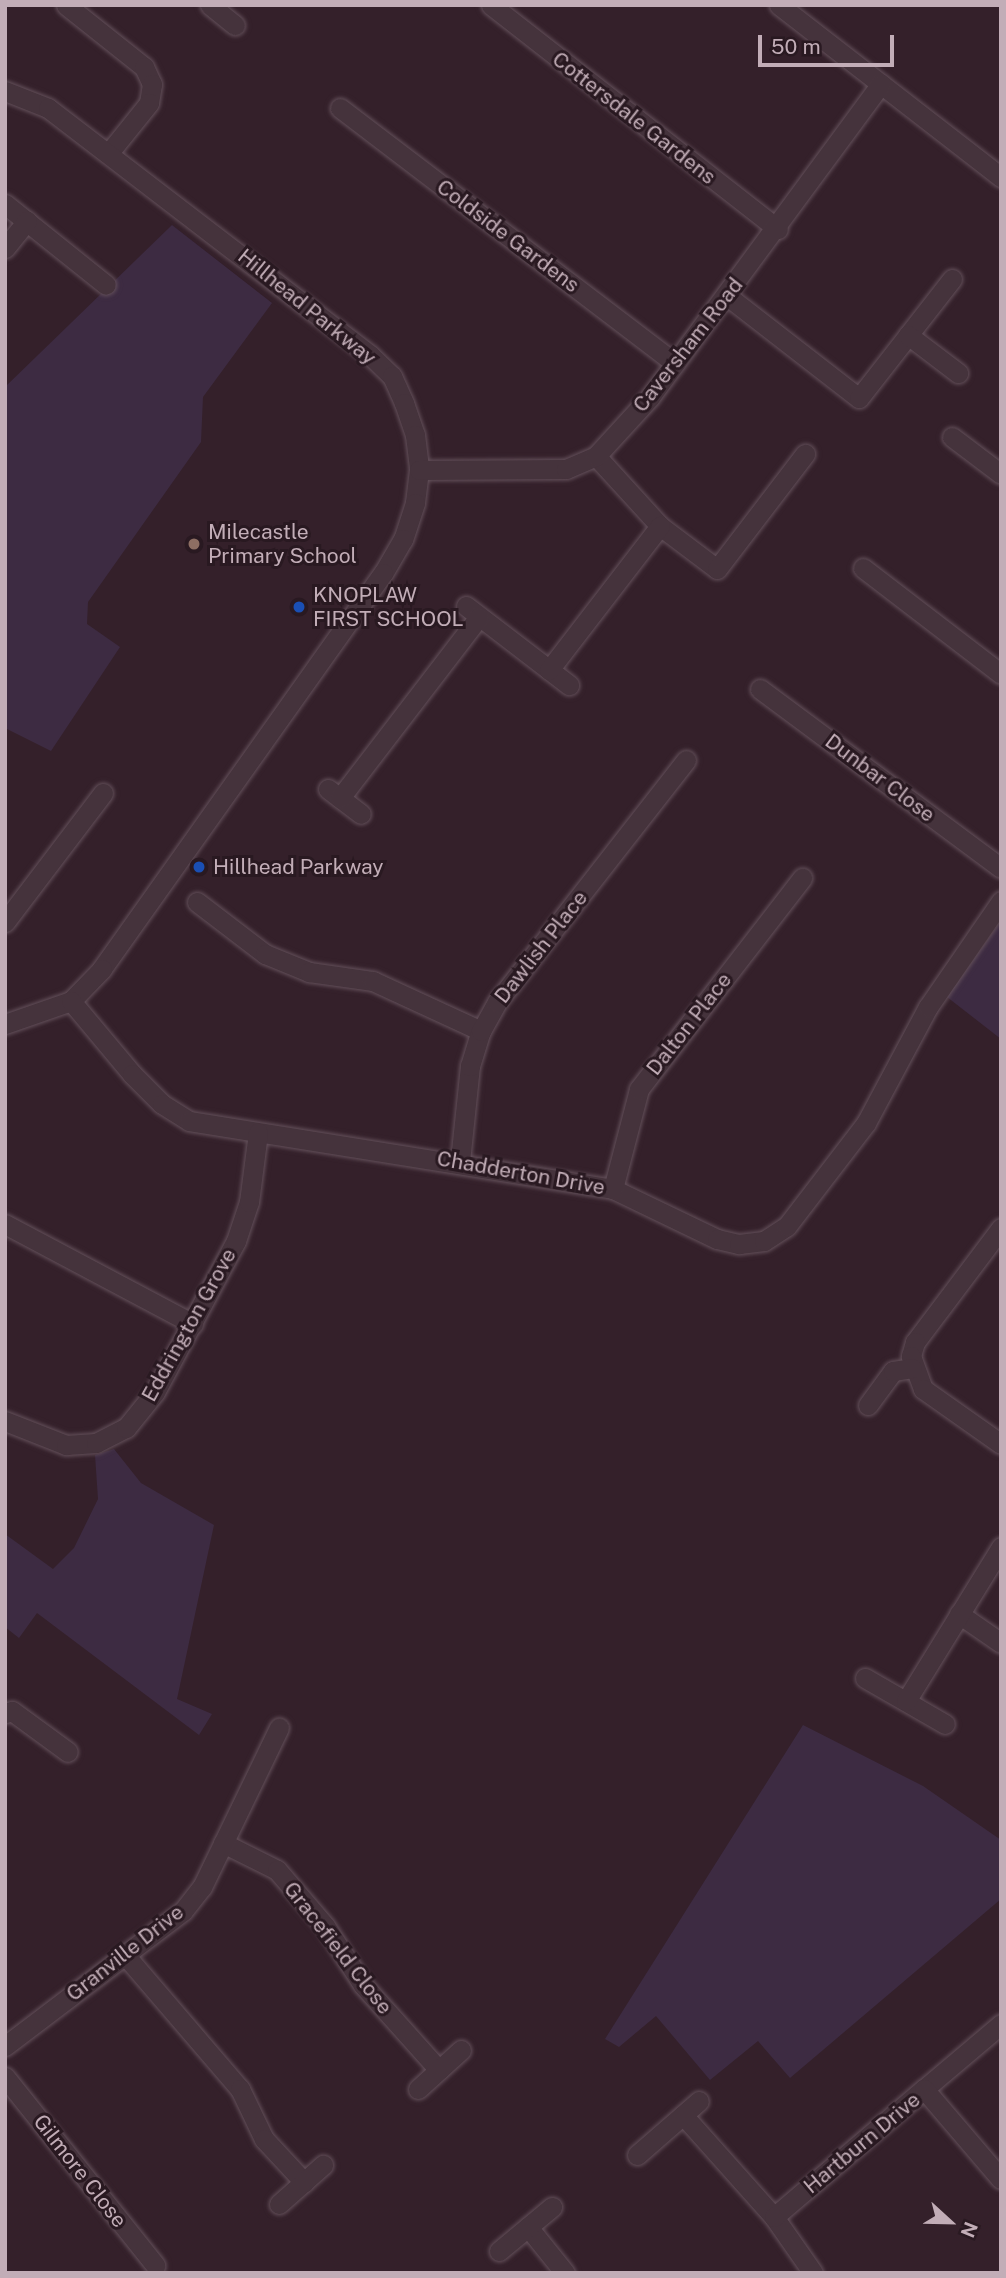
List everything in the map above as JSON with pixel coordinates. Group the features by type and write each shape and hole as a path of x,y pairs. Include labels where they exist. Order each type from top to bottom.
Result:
{"street":[{"path":"66,5 144,67 152,84 149,103 108,154"},
{"path":"210,5 236,25"},
{"name":"Cottersdale Gardens","path":"491,5 778,229"},
{"path":"790,8 881,84 1001,177"},
{"name":"Caversham Road","path":"419,470 566,469 596,456 675,363 778,229 881,84"},
{"name":"Hillhead Parkway","path":"5,91 48,108 391,376 415,435 419,470 415,503 403,540 383,573 102,969 71,1001 5,1024"},
{"name":"Coldside Gardens","path":"340,108 675,363"},
{"path":"5,204 106,285"},
{"path":"5,248 27,221"},
{"path":"726,295 859,398 952,279"},
{"path":"908,335 958,373"},
{"path":"952,437 1001,474"},
{"path":"596,456 660,526 718,569 805,454"},
{"path":"549,670 660,526"},
{"path":"863,568 1001,674"},
{"path":"361,814 334,793 472,611 569,685"},
{"name":"Dunbar Close","path":"760,688 1001,868"},
{"name":"Dawlish Place","path":"460,1161 470,1066 481,1031 497,1002 686,760"},
{"path":"5,922 103,793"},
{"name":"Dalton Place","path":"614,1189 639,1088 802,878"},
{"name":"Chadderton Drive","path":"71,1001 162,1104 190,1121 460,1161 614,1189 717,1238 739,1244 764,1241 787,1226 866,1123 928,1007 1001,901"},
{"path":"197,902 265,954 309,972 373,981 481,1031"},
{"name":"Eddrington Grove","path":"5,1421 66,1445 96,1443 126,1428 155,1392 236,1241 250,1202 258,1133"},
{"path":"5,1224 193,1324"},
{"path":"1000,1231 915,1342 912,1368 923,1389 1001,1444"},
{"path":"868,1405 893,1371 912,1368"},
{"path":"906,1701 1001,1547"},
{"path":"959,1614 1001,1643"},
{"path":"865,1678 945,1724"},
{"path":"5,1713 12,1711 68,1752"},
{"name":"Granville Drive","path":"5,2046 183,1911 202,1887 278,1728"},
{"name":"Gracefield Close","path":"223,1843 277,1870 325,1926 363,1985 439,2070"},
{"path":"125,1955 240,2089 264,2139 304,2182"},
{"path":"925,2089 1001,2024"},
{"path":"418,2089 461,2050"},
{"name":"Gilmore Close","path":"5,2077 155,2265"},
{"name":"Hartburn Drive","path":"774,2217 925,2089 1001,2179"},
{"path":"637,2155 699,2101"},
{"path":"683,2115 774,2217 813,2273"},
{"path":"279,2204 323,2165"},
{"path":"499,2251 552,2207"},
{"path":"528,2227 565,2273"}],"shaded area":[{"path":"172,225 272,303 203,397 201,442 88,602 87,624 120,647 51,751 5,728 5,387"},
{"path":"1001,921 1001,1039 947,997"},
{"path":"114,1449 141,1483 214,1525 177,1699 212,1714 199,1735 37,1613 19,1638 5,1627 5,1534 53,1569 74,1548 98,1499 95,1455"},
{"path":"803,1725 923,1786 1001,1840 1001,1899 790,2078 758,2041 710,2080 656,2016 619,2047 605,2039"}],"place":[{"name":"Milecastle Primary School","path":"194,544"},
{"name":"KNOPLAW FIRST SCHOOL","path":"299,607"},
{"name":"Hillhead Parkway","path":"199,867"}]}
